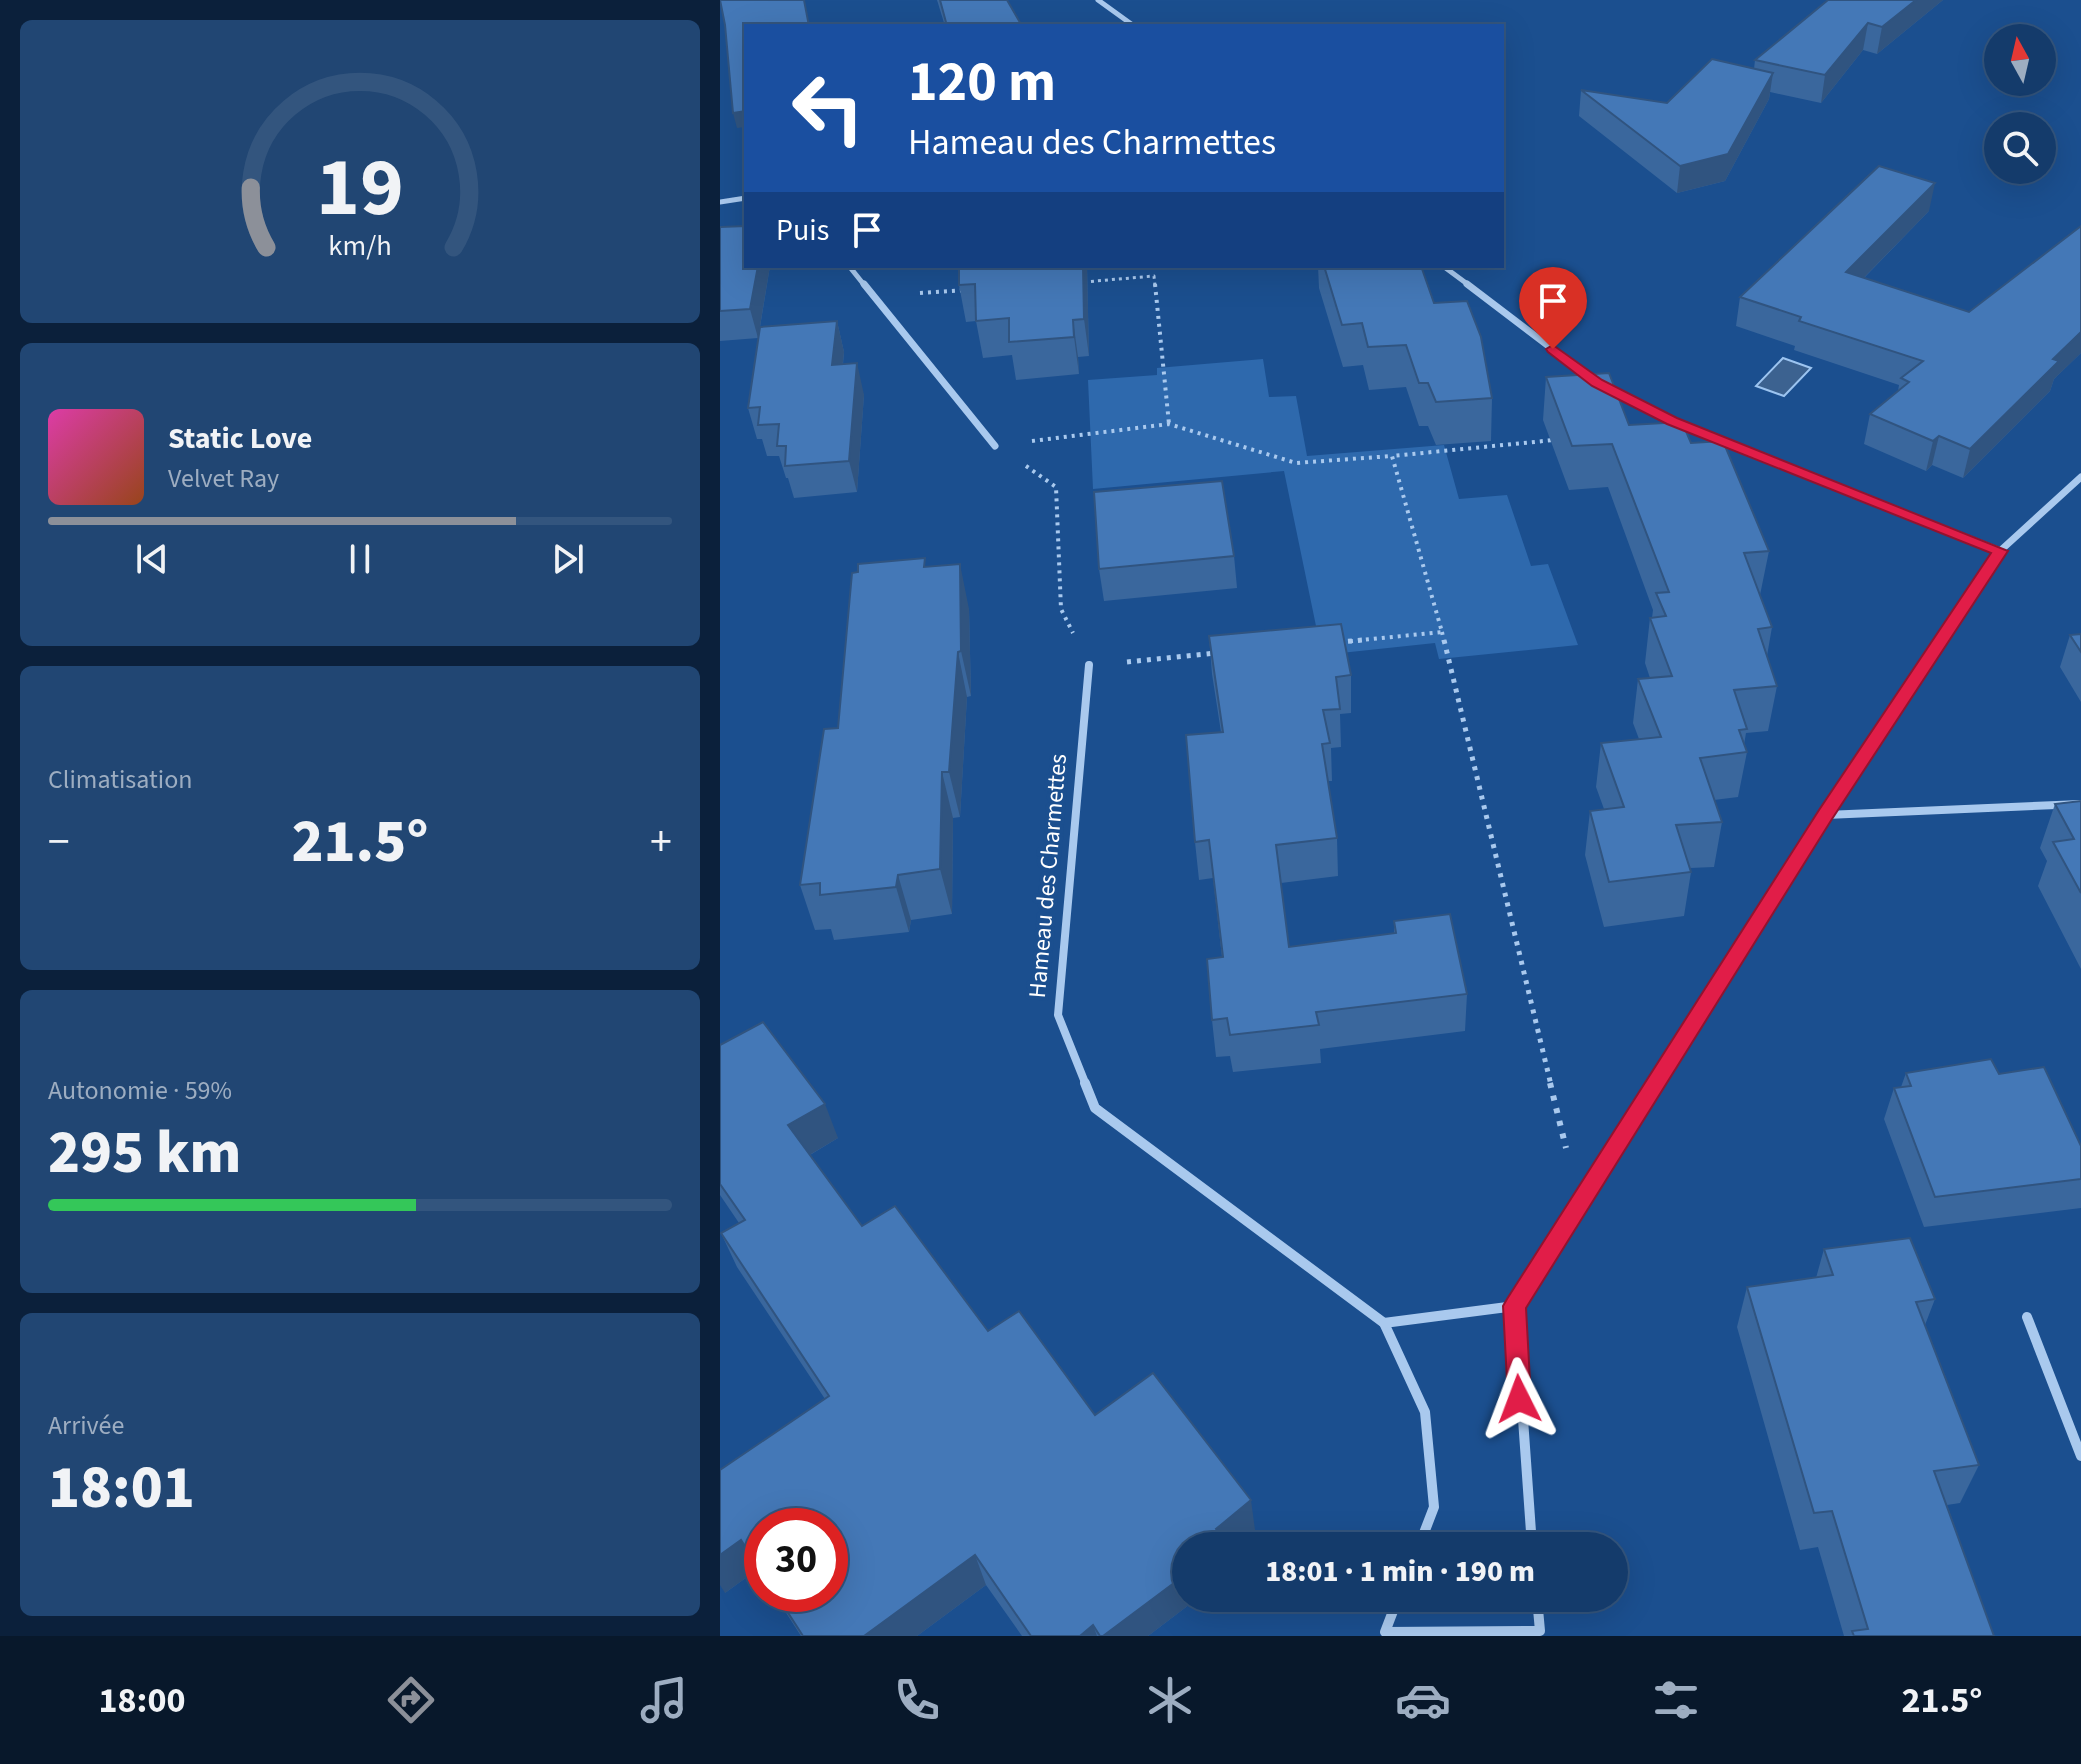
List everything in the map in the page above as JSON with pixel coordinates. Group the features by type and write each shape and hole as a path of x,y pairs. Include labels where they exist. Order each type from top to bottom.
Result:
{"street":[{"path":"1098,0 1131,24"},
{"path":"720,202 744,198"},
{"path":"851,268 995,446"},
{"path":"1446,268 1597,383 1672,421 2000,551"},
{"path":"1531,1532 1515,1306 1826,815 2000,551 2081,477"},
{"name":"Hameau des Charmettes","path":"1089,665 1058,1015 1095,1108 1384,1323 1425,1412 1434,1507 1424,1532"},
{"path":"1826,815 2081,804"},
{"path":"1384,1323 1515,1306"},
{"path":"2027,1317 2081,1456"},
{"path":"1393,1612 1384,1634 1542,1634 1539,1612"}],"path":[{"path":"1076,282 1154,276 1169,424"},
{"path":"873,296 967,290"},
{"path":"995,446 1169,424 1296,463 1559,440"},
{"path":"995,446 1056,487 1061,609 1089,665 1227,652"},
{"path":"1392,456 1442,632 1580,1204"},
{"path":"1335,642 1442,632"}],"shaded area":[{"path":"1783,358 1811,368 1784,396 1756,386"},
{"path":"1263,359 1269,397 1296,396 1307,456 1444,445 1459,499 1507,495 1531,566 1548,564 1578,645 1439,659 1435,643 1322,655 1284,471 1093,489 1088,380 1157,375 1157,368"}],"building":[{"path":"720,0 804,0 809,24 744,24 744,111 733,113"},
{"path":"940,0 1007,0 1021,24 946,24"},
{"path":"1828,0 1916,0 1882,27 1868,23 1825,75 1755,60"},
{"path":"1712,59 1773,73 1728,154 1680,166 1581,90 1667,103"},
{"path":"1879,166 1935,183 1846,272 1969,312 2081,226 2081,332 2053,359 2059,361 1970,449 1939,436 1933,441 1870,414 1909,382 1901,378 1923,361 1799,321 1801,317 1740,297"},
{"path":"744,226 744,268 758,268 750,309 720,311 720,227"},
{"path":"959,268 1083,268 1084,319 1073,320 1074,337 1009,342 1009,318 976,321 975,284 959,285"},
{"path":"1325,268 1422,268 1434,303 1467,301 1481,337 1492,398 1436,402 1428,383 1419,383 1406,345 1368,347 1362,323 1342,325"},
{"path":"837,321 832,365 857,363 849,461 785,466 786,446 777,446 779,424 758,425 760,407 748,408 760,327"},
{"path":"1609,373 1629,425 1682,422 1691,443 1723,441 1769,551 1744,553 1772,627 1758,629 1777,686 1734,690 1747,729 1739,730 1747,752 1700,758 1722,822 1676,825 1691,872 1609,882 1590,811 1624,807 1601,743 1661,737 1638,679 1672,676 1650,618 1666,616 1656,593 1669,592 1612,444 1572,446 1546,377"},
{"path":"1222,481 1234,556 1099,569 1094,492"},
{"path":"925,558 924,567 960,564 961,651 958,652 949,772 942,772 940,869 898,875 896,887 820,895 820,883 800,885 824,729 838,728 852,573 858,572 858,564"},
{"path":"1341,624 1351,675 1336,677 1340,709 1323,710 1330,743 1322,744 1337,838 1276,845 1289,947 1396,933 1394,921 1450,914 1467,994 1316,1012 1319,1025 1230,1035 1227,1018 1212,1020 1207,959 1223,957 1209,840 1195,842 1186,735 1223,732 1209,636"},
{"path":"2081,634 2081,652 2070,635"},
{"path":"2081,801 2081,893 2053,842 2074,839 2055,804"},
{"path":"763,1022 825,1104 788,1125 862,1226 895,1206 988,1331 1019,1311 1095,1415 1153,1373 1251,1500 1216,1529 1218,1532 1172,1532 1172,1584 1103,1636 1093,1625 1080,1636 1031,1636 975,1555 864,1636 803,1636 788,1612 848,1612 848,1508 744,1508 744,1545 741,1540 720,1555 720,1470 829,1396 721,1233 745,1220 720,1184 720,1045"},
{"path":"1991,1059 1999,1074 2044,1067 2081,1146 2081,1179 1935,1197 1894,1088 1911,1086 1906,1073"},
{"path":"1910,1238 1935,1299 1916,1302 1979,1465 1934,1471 1994,1636 1854,1636 1852,1631 1868,1629 1832,1511 1814,1513 1747,1287 1833,1275 1824,1249"}],"route":[{"path":"1519,1399 1515,1306 1826,815 2000,551 1672,421 1597,383 1553,349"}]}
